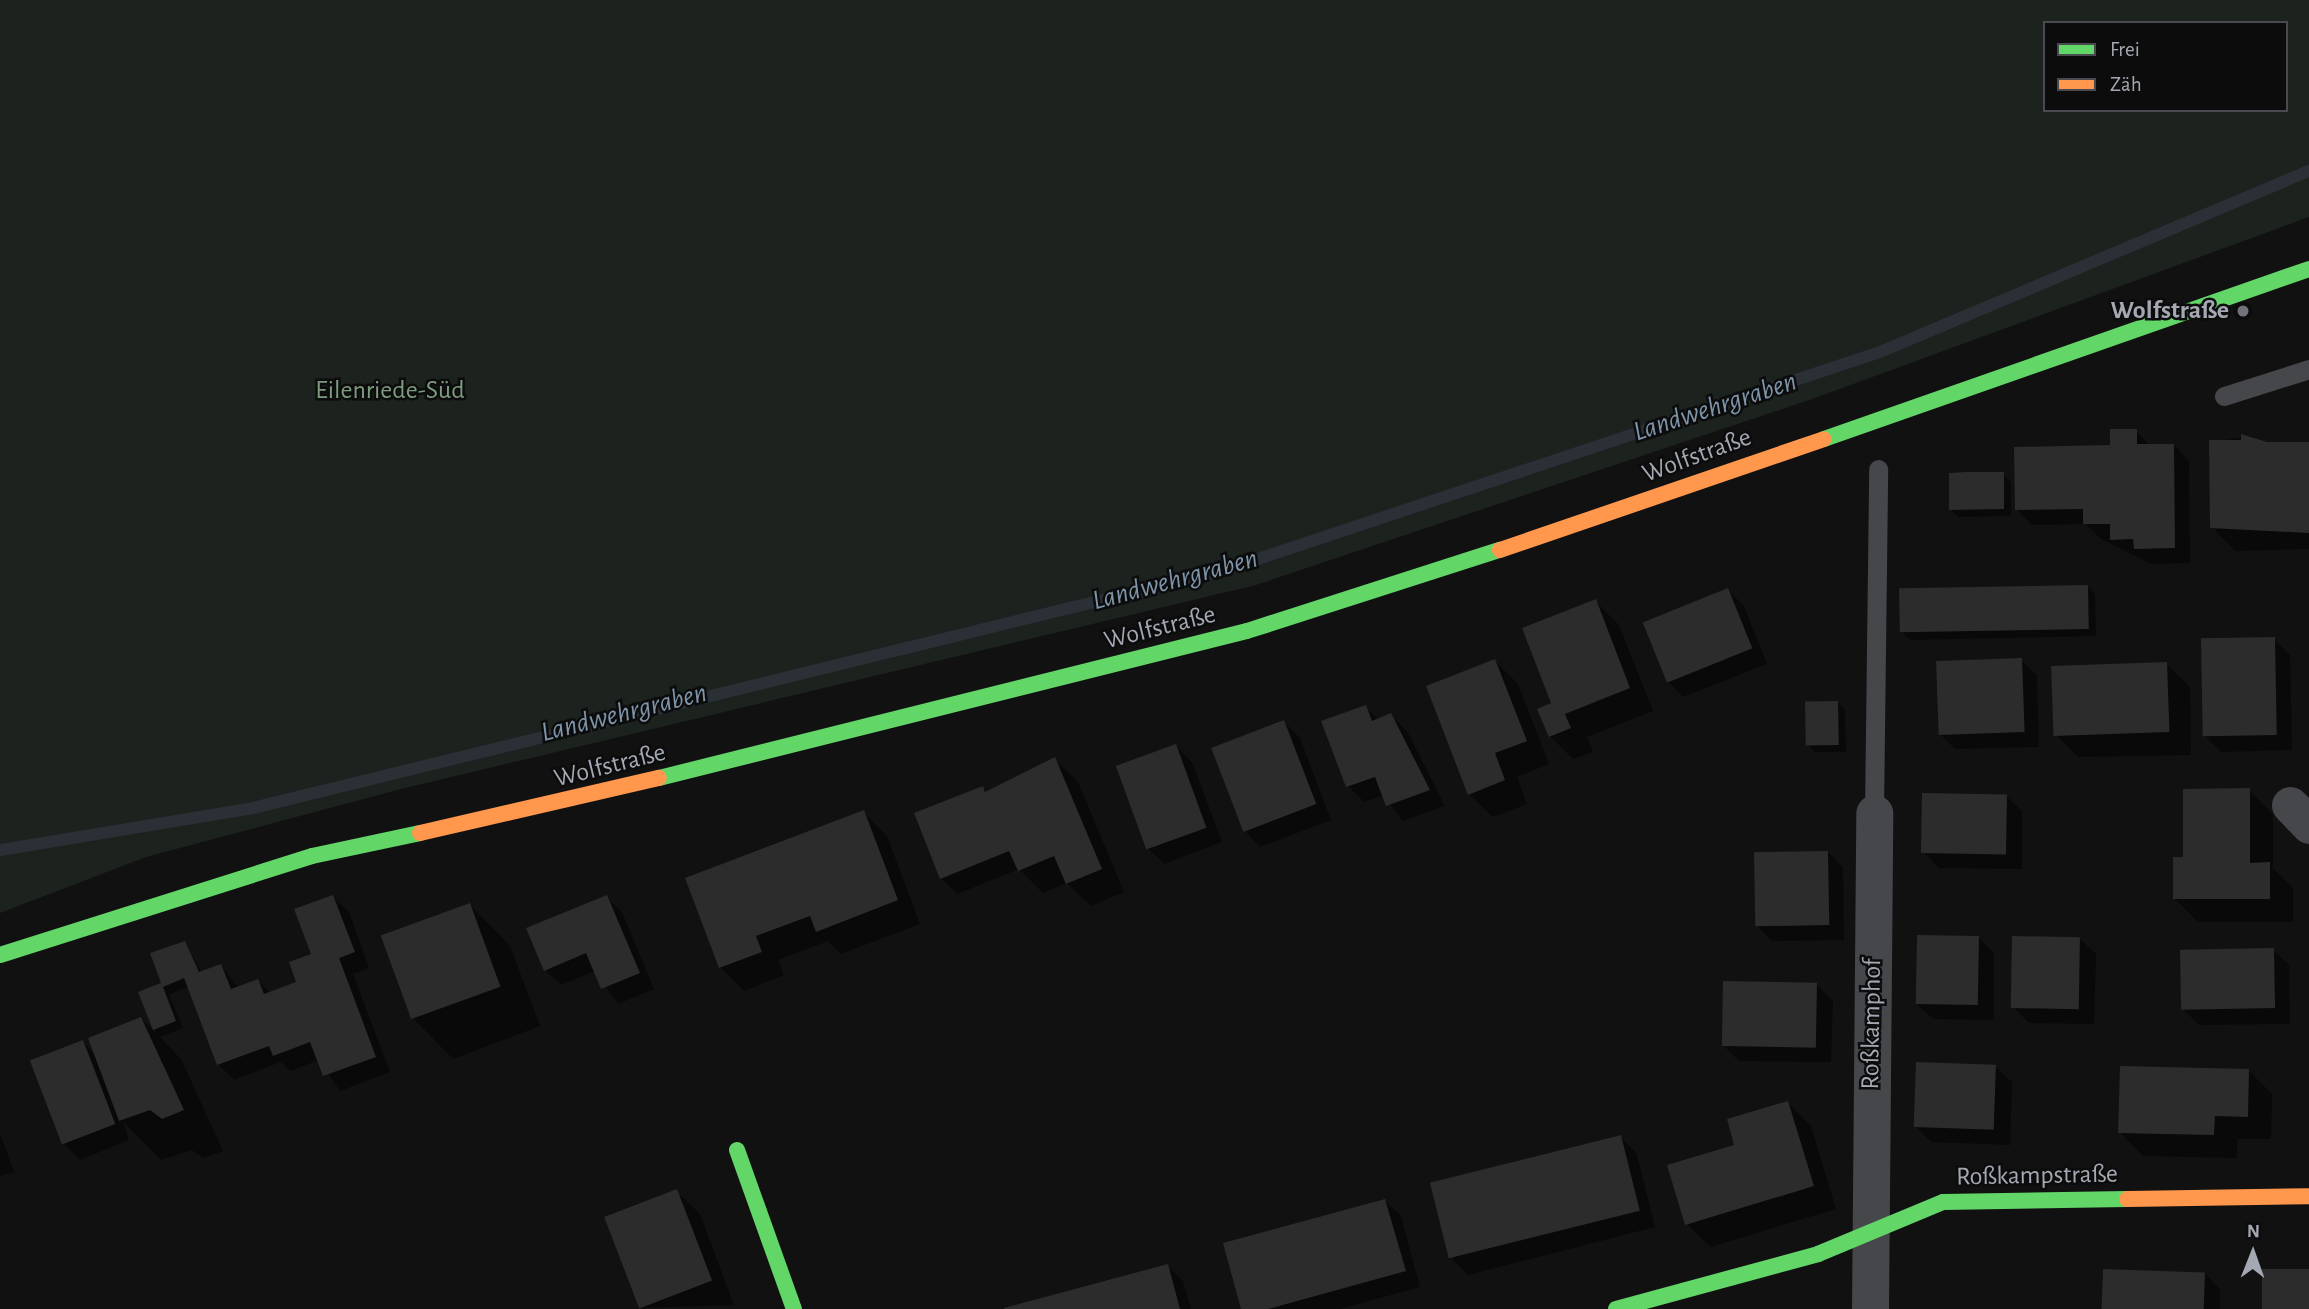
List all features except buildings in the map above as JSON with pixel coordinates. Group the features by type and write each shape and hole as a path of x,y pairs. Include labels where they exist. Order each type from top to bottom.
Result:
{"street":[{"name":"Wolfstraße","path":"0,955 312,856 561,803 1247,631 1571,527 2309,269"},
{"name":"Roßkamphof","path":"1870,1309 1874,813"},
{"path":"737,1150 794,1309"},
{"name":"Roßkampstraße","path":"1616,1309 1869,1235 1943,1202 2309,1196"}],"lane":[{"path":"2224,396 2309,369"},
{"path":"1874,813 1878,469"}],"green space":[{"name":"Eilenriede-Süd","path":"0,0 2309,0 2309,217 1818,397 1256,585 401,789 146,857 0,913"}],"waterway":[{"name":"Landwehrgraben","path":"0,850 249,809 1225,570 1880,352 2309,171"}],"traffic: fast":[{"path":"1824,439 2309,269"},
{"path":"659,778 1247,631 1500,550"},
{"path":"0,955 312,856 420,833"},
{"path":"737,1150 794,1309"},
{"path":"1616,1309 1818,1254 1943,1202 2127,1199"}],"traffic: slow":[{"path":"1500,550 1824,439"},
{"path":"420,833 659,778"},
{"path":"2127,1199 2309,1196"}],"place":[{"name":"Wolfstraße","path":"2243,311"}]}
